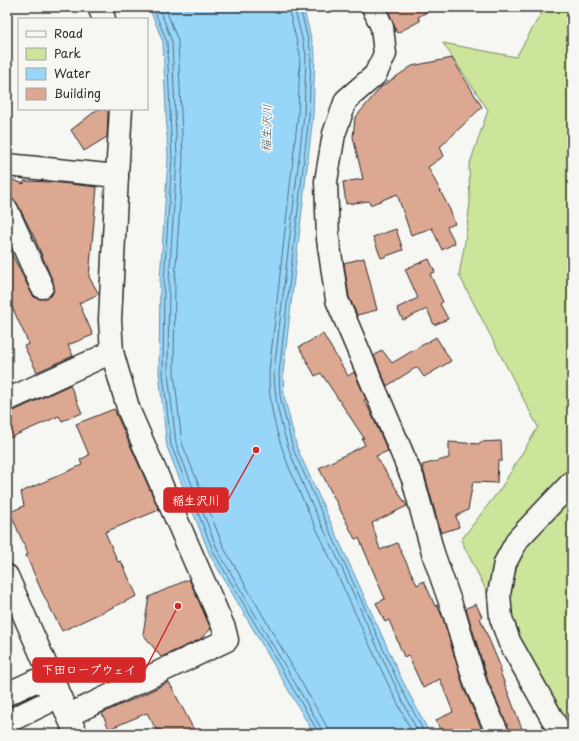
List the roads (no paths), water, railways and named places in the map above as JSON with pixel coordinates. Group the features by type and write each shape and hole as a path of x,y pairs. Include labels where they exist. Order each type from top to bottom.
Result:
{"main road":[{"path":"99,7 104,18"},
{"path":"373,7 382,27 385,54 375,74 346,100 334,134 326,181 328,239 337,300 413,479 433,553 455,616 476,685 498,734"},
{"path":"7,576 72,724 227,640 224,628 129,410 112,352 110,320 116,176 121,110"},
{"path":"7,165 116,176"},
{"path":"7,210 42,288"},
{"path":"7,400 112,352"},
{"path":"561,734 510,641 501,618 499,594 505,563 518,539 572,482"},
{"path":"7,694 35,681 56,687"},
{"path":"7,722 46,703 56,687"}],"water":[{"path":"149,7 303,7 315,53 313,116 283,373 284,396 297,448 402,680 430,734 314,734 210,555 167,447 159,373 160,280 168,159 163,42"}],"place":[{"name":"稲生沢川","path":"256,450"},
{"name":"下田ロープウェイ","path":"178,606"}]}
